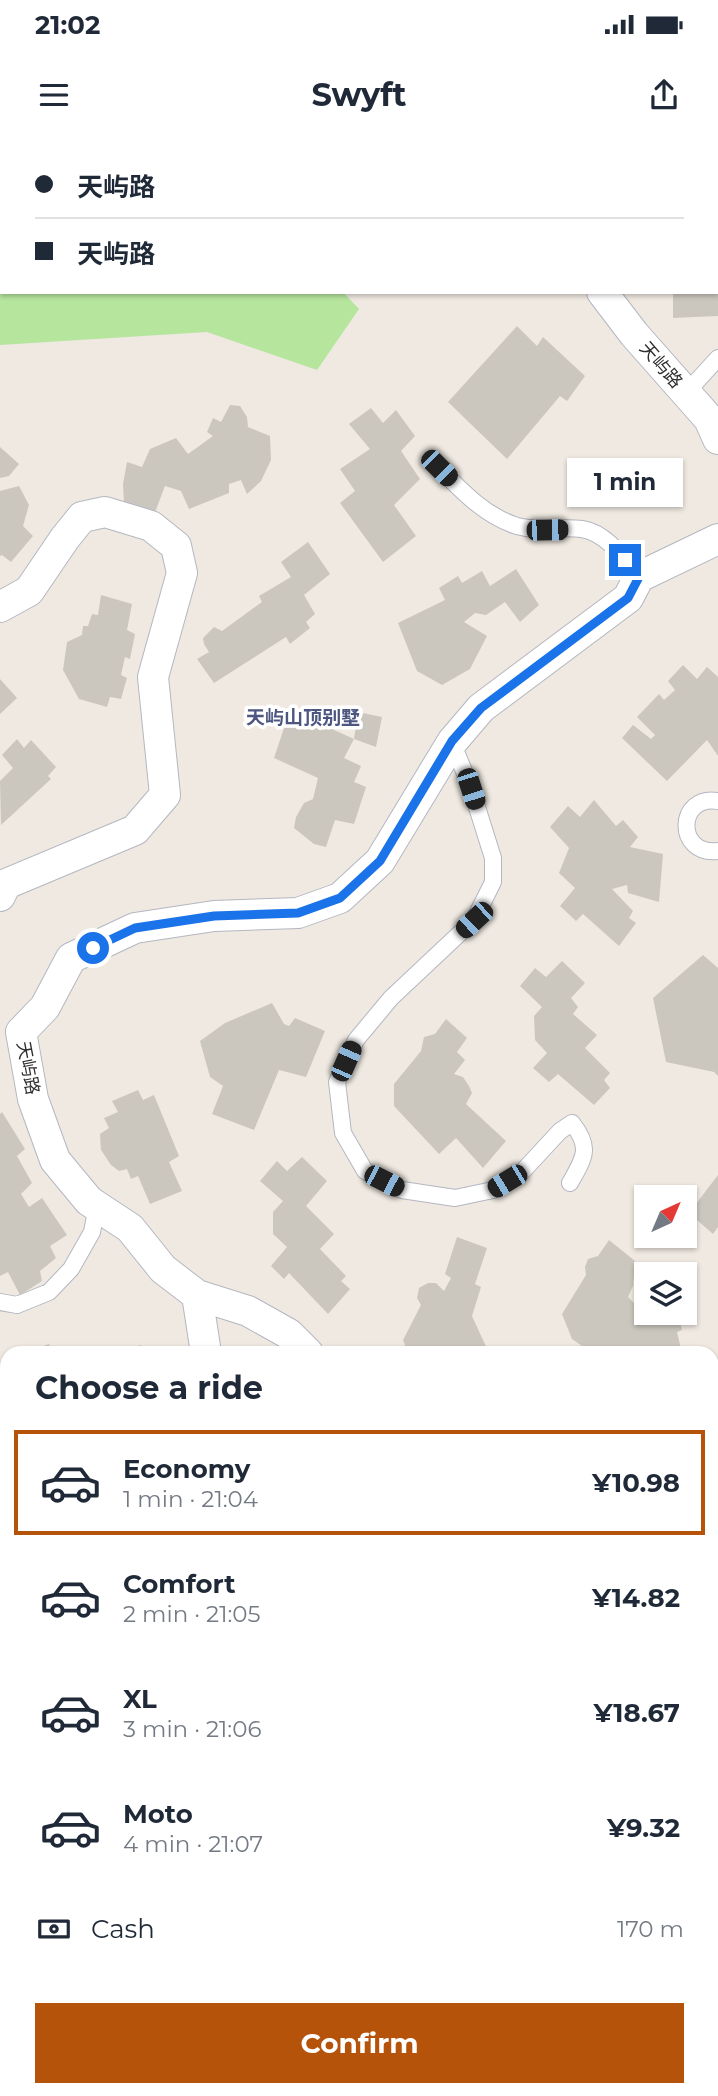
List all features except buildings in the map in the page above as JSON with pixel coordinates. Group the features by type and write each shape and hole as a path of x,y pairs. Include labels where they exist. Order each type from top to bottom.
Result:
{"street":[{"name":"天屿路","path":"604,294 634,334 709,419 718,439"},
{"path":"0,607 29,591 82,517 104,512 151,526 176,546 182,573 153,677 165,795 135,830 6,884 0,896"},
{"name":"天屿路","path":"301,1346 289,1334 248,1311 197,1295 163,1269 130,1228 89,1201 55,1160 10,1027 45,1007 71,958 135,928 214,916 298,913 340,898 380,861 452,741 481,708 628,598 639,577 718,539"},
{"path":"197,1295 205,1346"}],"lane":[{"path":"686,393 718,358"},
{"path":"439,468 480,508 517,526 547,530 584,529 612,544 639,577"},
{"path":"452,741 471,789 492,858 493,883 474,920 391,998 356,1040 337,1082 343,1133 365,1171 402,1190 455,1198 493,1190 522,1172 560,1131 572,1123 583,1136 585,1156 570,1183"},
{"path":"718,802 703,802 696,806 690,812 686,828 688,836 699,849 718,851"},
{"path":"0,1302 18,1305 49,1292 71,1269 92,1233 97,1206"}],"green space":[{"path":"0,294 345,294 359,309 317,370 207,332 0,345"}],"district":[{"name":"天屿山顶别墅","path":"303,717"}],"route":[{"path":"93,948 135,928 214,916 298,913 340,898 380,861 452,741 481,708 628,598 639,577 625,560"}]}
